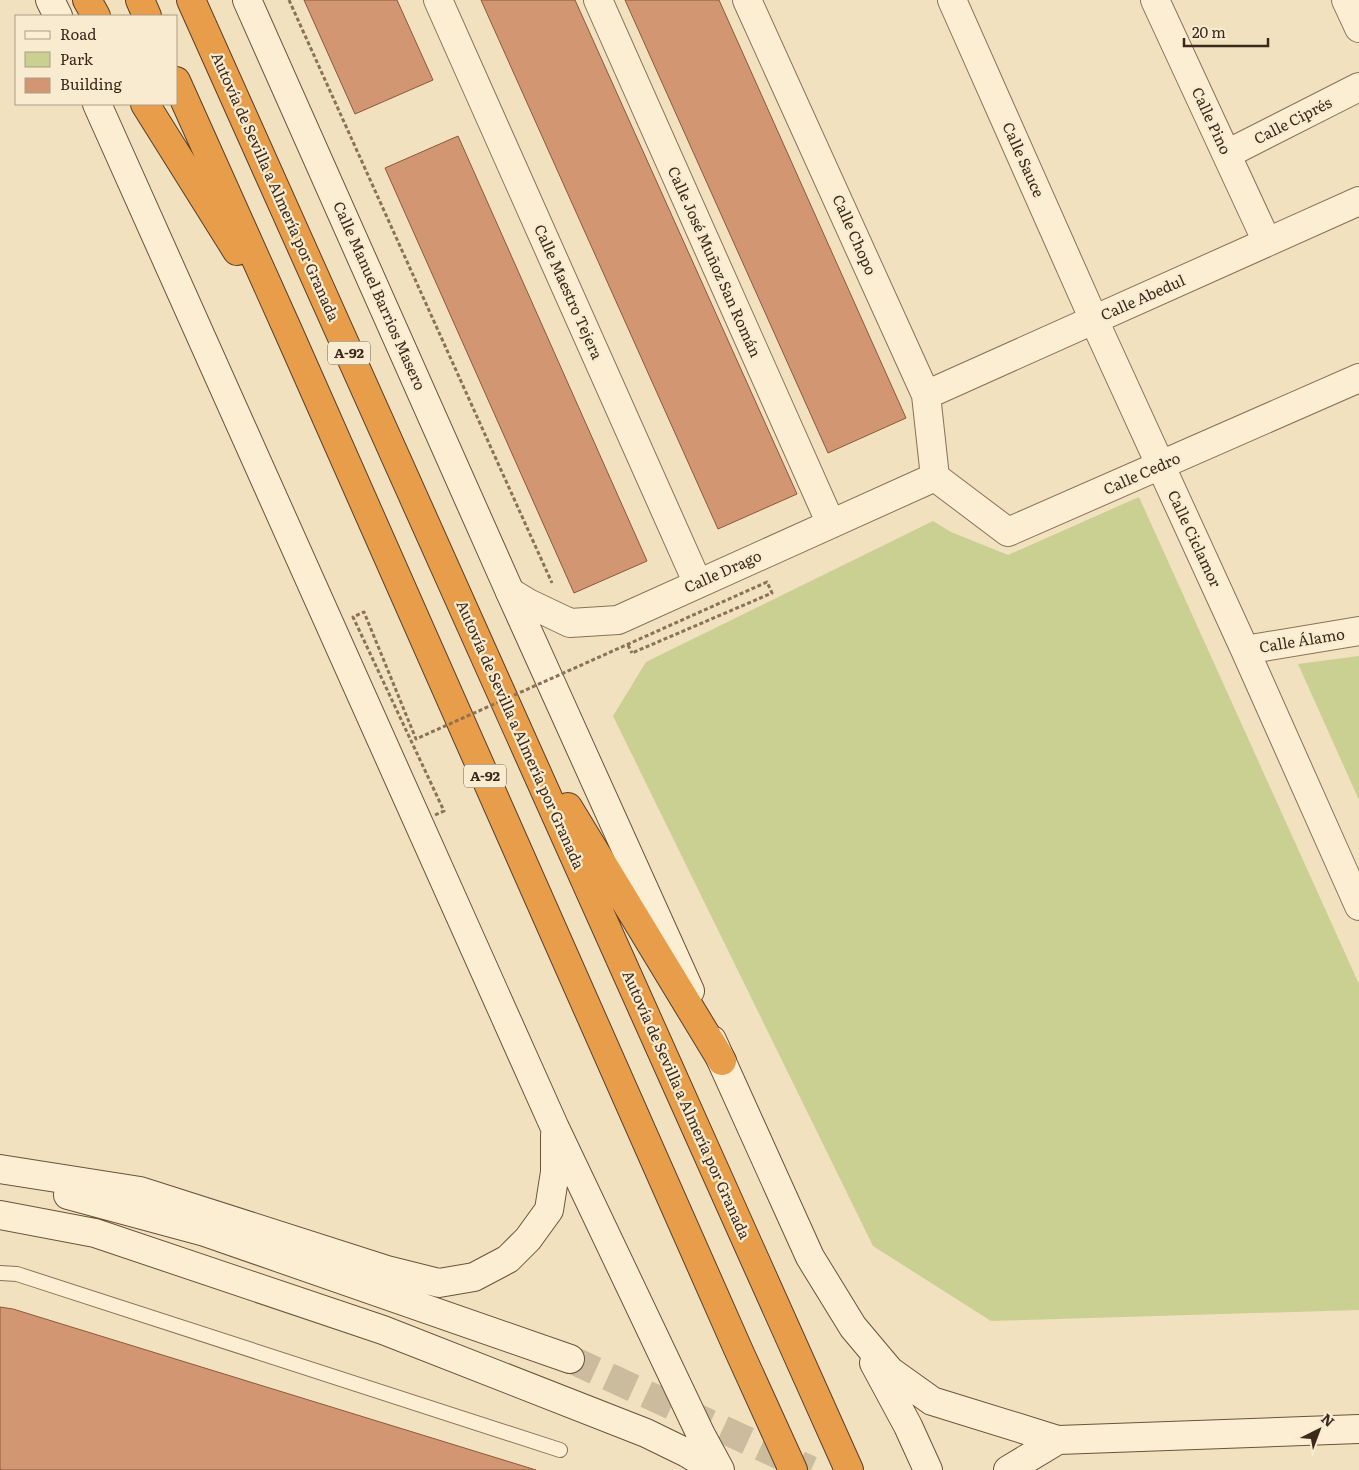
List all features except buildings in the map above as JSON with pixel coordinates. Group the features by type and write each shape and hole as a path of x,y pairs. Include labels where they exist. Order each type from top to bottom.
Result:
{"highway":[{"path":"87,0 95,15"},
{"path":"140,0 147,15"},
{"name":"Autovía de Sevilla a Almería por Granada","path":"191,0 850,1470"},
{"name":"A-92","path":"178,85 793,1470"},
{"path":"146,105 289,333"},
{"path":"506,705 722,1061"}],"street":[{"path":"50,0 58,15"},
{"name":"Calle Manuel Barrios Masero","path":"247,0 510,592 810,1257 853,1327"},
{"name":"Calle Maestro Tejera","path":"438,0 698,584"},
{"name":"Calle José Muñoz San Román","path":"598,0 831,524"},
{"name":"Calle Chopo","path":"747,0 926,395 935,477"},
{"name":"Calle Sauce","path":"952,0 1094,320"},
{"name":"Calle Pino","path":"1155,0 1267,242"},
{"path":"1346,0 1359,28"},
{"name":"Calle Ciprés","path":"1227,154 1359,88"},
{"path":"97,105 555,1128 701,1435 720,1470"},
{"name":"Calle Abedul","path":"926,395 1359,201"},
{"name":"Calle Ciclamor","path":"1094,320 1245,650 1359,906"},
{"name":"Calle Cedro","path":"935,477 1008,532 1359,378"},
{"name":"Calle Drago","path":"510,592 528,603 570,623 618,620 935,477"},
{"name":"Calle Álamo","path":"1245,650 1359,631"},
{"path":"0,1170 140,1191 387,1270 438,1283 474,1277 508,1259 528,1239 549,1210 555,1172 555,1128"},
{"path":"0,1178 205,1232 570,1359"},
{"path":"0,1215 95,1233 383,1330 646,1433 715,1470"},
{"path":"853,1327 890,1371 932,1401 1058,1440 1359,1429"},
{"path":"853,1327 908,1426 928,1470"},
{"path":"1008,1470 1058,1440"}],"lane":[{"path":"0,1273 17,1274 560,1450"}],"path":[{"path":"289,0 570,623"},
{"path":"435,815 444,811 353,617 364,612 416,739 767,582 772,593 632,653"}],"green space":[{"path":"1139,497 1359,984 1359,1310 991,1321 873,1246 613,716 646,662 933,521 951,532 1008,555"},
{"path":"1359,656 1359,800 1298,664"}],"tunnel":[{"path":"570,1359 811,1470"}]}
